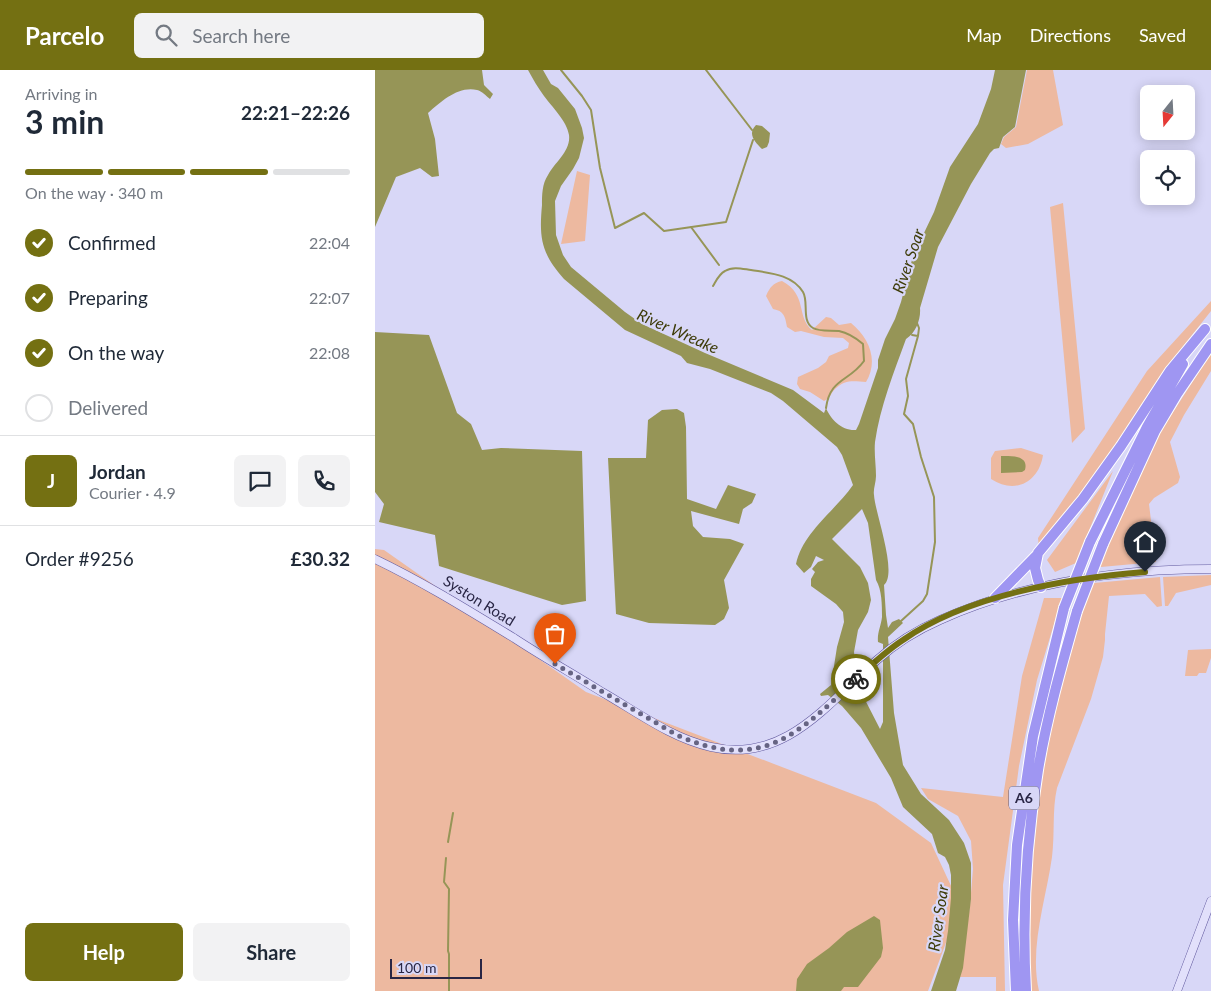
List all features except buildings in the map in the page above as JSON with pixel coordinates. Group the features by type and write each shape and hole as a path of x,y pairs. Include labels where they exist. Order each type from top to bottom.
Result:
{"highway":[{"name":"A6","path":"1015,991 1013,920 1017,845 1033,736 1064,608 1090,542 1147,426 1208,325"},
{"path":"995,598 1039,553 1083,499 1121,446 1170,371 1208,325"},
{"name":"A6","path":"1025,991 1027,859 1038,772 1047,725 1077,611 1103,544 1155,431 1211,344"},
{"path":"1039,553 1035,568 1041,587"}],"street":[{"name":"Syston Road","path":"375,559 440,593 651,721 695,743 714,748 734,750 769,745 789,736 806,726 895,645 930,624 995,598 1041,587 1117,574 1211,569"},
{"path":"1177,991 1211,901"}],"shaded area":[{"path":"375,70 482,70 484,85 493,94 490,99 479,91 463,90 457,92 428,113 435,139 439,176 432,177 420,168 396,177 375,227"},
{"path":"528,70 543,70 551,84 558,88 575,109 582,128 584,138 579,158 561,186 555,201 556,235 563,255 571,267 642,324 793,390 824,413 826,408 831,417 842,427 856,430 878,368 878,360 885,339 901,302 913,256 934,212 950,167 978,124 991,89 995,70 1026,70 1015,127 1003,137 999,148 994,149 990,153 971,184 938,247 920,308 919,321 913,333 906,339 884,403 875,442 876,476 874,493 887,556 888,578 884,585 888,628 892,622 899,619 903,623 888,637 894,713 903,765 921,794 949,820 964,843 971,863 971,899 963,968 956,991 931,991 945,950 948,931 951,898 949,865 945,857 938,853 932,834 903,807 891,778 861,728 842,706 828,695 821,696 820,694 831,685 837,647 844,622 843,612 836,604 811,586 811,579 815,572 812,569 818,562 824,560 816,556 811,567 804,573 796,564 805,542 812,532 853,485 842,455 837,447 771,393 710,369 687,363 681,356 625,330 564,279 556,270 543,245 541,227 542,193 546,178 568,146 569,135 562,119 542,93","holes":["862,509 868,523 876,580 882,603 882,617 878,639 878,642 883,644 883,722 880,729 859,688 854,652 858,630 868,612 871,600 868,583 860,567 832,539"]},
{"path":"1027,70 1053,70 1063,125 1028,144 1006,148 1001,144 1004,137 1016,127"},
{"path":"756,125 762,126 770,133 767,147 762,149 752,135 753,128"},
{"path":"577,171 590,175 585,241 561,244"},
{"path":"1063,203 1085,429 1072,443 1050,207"},
{"path":"782,281 790,287 799,299 804,319 812,330 826,317 831,318 839,325 851,323 863,335 872,358 870,374 866,382 850,381 842,384 824,401 810,392 800,389 797,384 798,377 818,368 826,362 829,356 848,348 849,343 843,338 824,337 801,331 795,332 787,327 783,315 780,311 773,309 766,296 772,286"},
{"path":"1211,301 1211,311 1165,369 1100,470 1039,548 1038,538 1147,371"},
{"path":"375,332 429,335 457,413 471,424 482,450 501,448 582,451 586,601 562,605 439,566 435,535 379,522 384,504 375,492"},
{"path":"1211,353 1211,371 1170,442 1180,477 1178,483 1154,498 1149,504 1156,562 1101,567 1098,564 1137,475 1159,434"},
{"path":"677,409 684,413 686,427 687,499 716,509 728,485 756,494 752,503 743,509 739,524 691,511 693,526 703,537 730,539 744,544 724,580 729,608 724,619 715,625 649,623 616,614 608,458 646,458 648,420 662,410"},
{"path":"1021,448 1043,455 1037,472 1031,479 1017,486 1009,486 991,479 991,458 995,451"},
{"path":"1001,456 1014,456 1022,459 1026,465 1025,470 1022,472 1001,473"},
{"path":"1113,471 1076,563 1055,572 1047,560"},
{"path":"375,549 384,550 586,692 876,803 931,843 960,905 928,991 375,991"},
{"path":"1211,575 1211,585 1176,593 1168,606 1165,606 1163,577"},
{"path":"1160,577 1162,606 1157,607 1145,594 1109,596 1103,657 1091,699 1057,788 1052,857 1037,941 1036,975 1039,991 1029,991 1031,873 1039,785 1053,713 1083,609 1090,588 1092,588 1094,583"},
{"path":"1044,598 1062,598 1037,680 1019,766 1003,885 1005,991 996,991 996,977 960,977 973,869 971,841 958,816 928,799 921,788 1003,797 1022,676"},
{"path":"1211,649 1211,658 1206,673 1199,673 1197,676 1185,676 1188,650"},
{"path":"874,916 880,920 883,948 881,957 858,987 844,987 841,991 796,991 797,979 807,964 847,932"}],"waterway":[{"path":"561,70 591,110 600,168 615,228 644,213 664,231 726,222 753,140"},
{"path":"706,70 752,130"},
{"path":"691,227 719,265"},
{"path":"713,286 723,272 728,269 735,268 780,275 793,281 803,292 809,325 819,330 843,332 863,344 864,361 836,385 828,398 826,408"},
{"path":"901,621 923,601 927,594 935,542 934,497 913,424 904,414 908,396 906,379 918,336 919,328 917,323"},
{"path":"912,335 918,336"},
{"path":"448,842 453,813"},
{"path":"446,858 444,882 449,889 449,991"}],"way so far":[{"path":"555,664 677,735 695,743 725,750 760,747 789,736 806,726 856,679"}],"route":[{"path":"856,679 904,639 930,624 959,611 995,598 1053,584 1117,574 1145,572"}],"water label":[{"name":"River Soar","path":"908,261"},
{"name":"River Wreake","path":"678,331"},
{"name":"River Soar","path":"938,918"}]}
